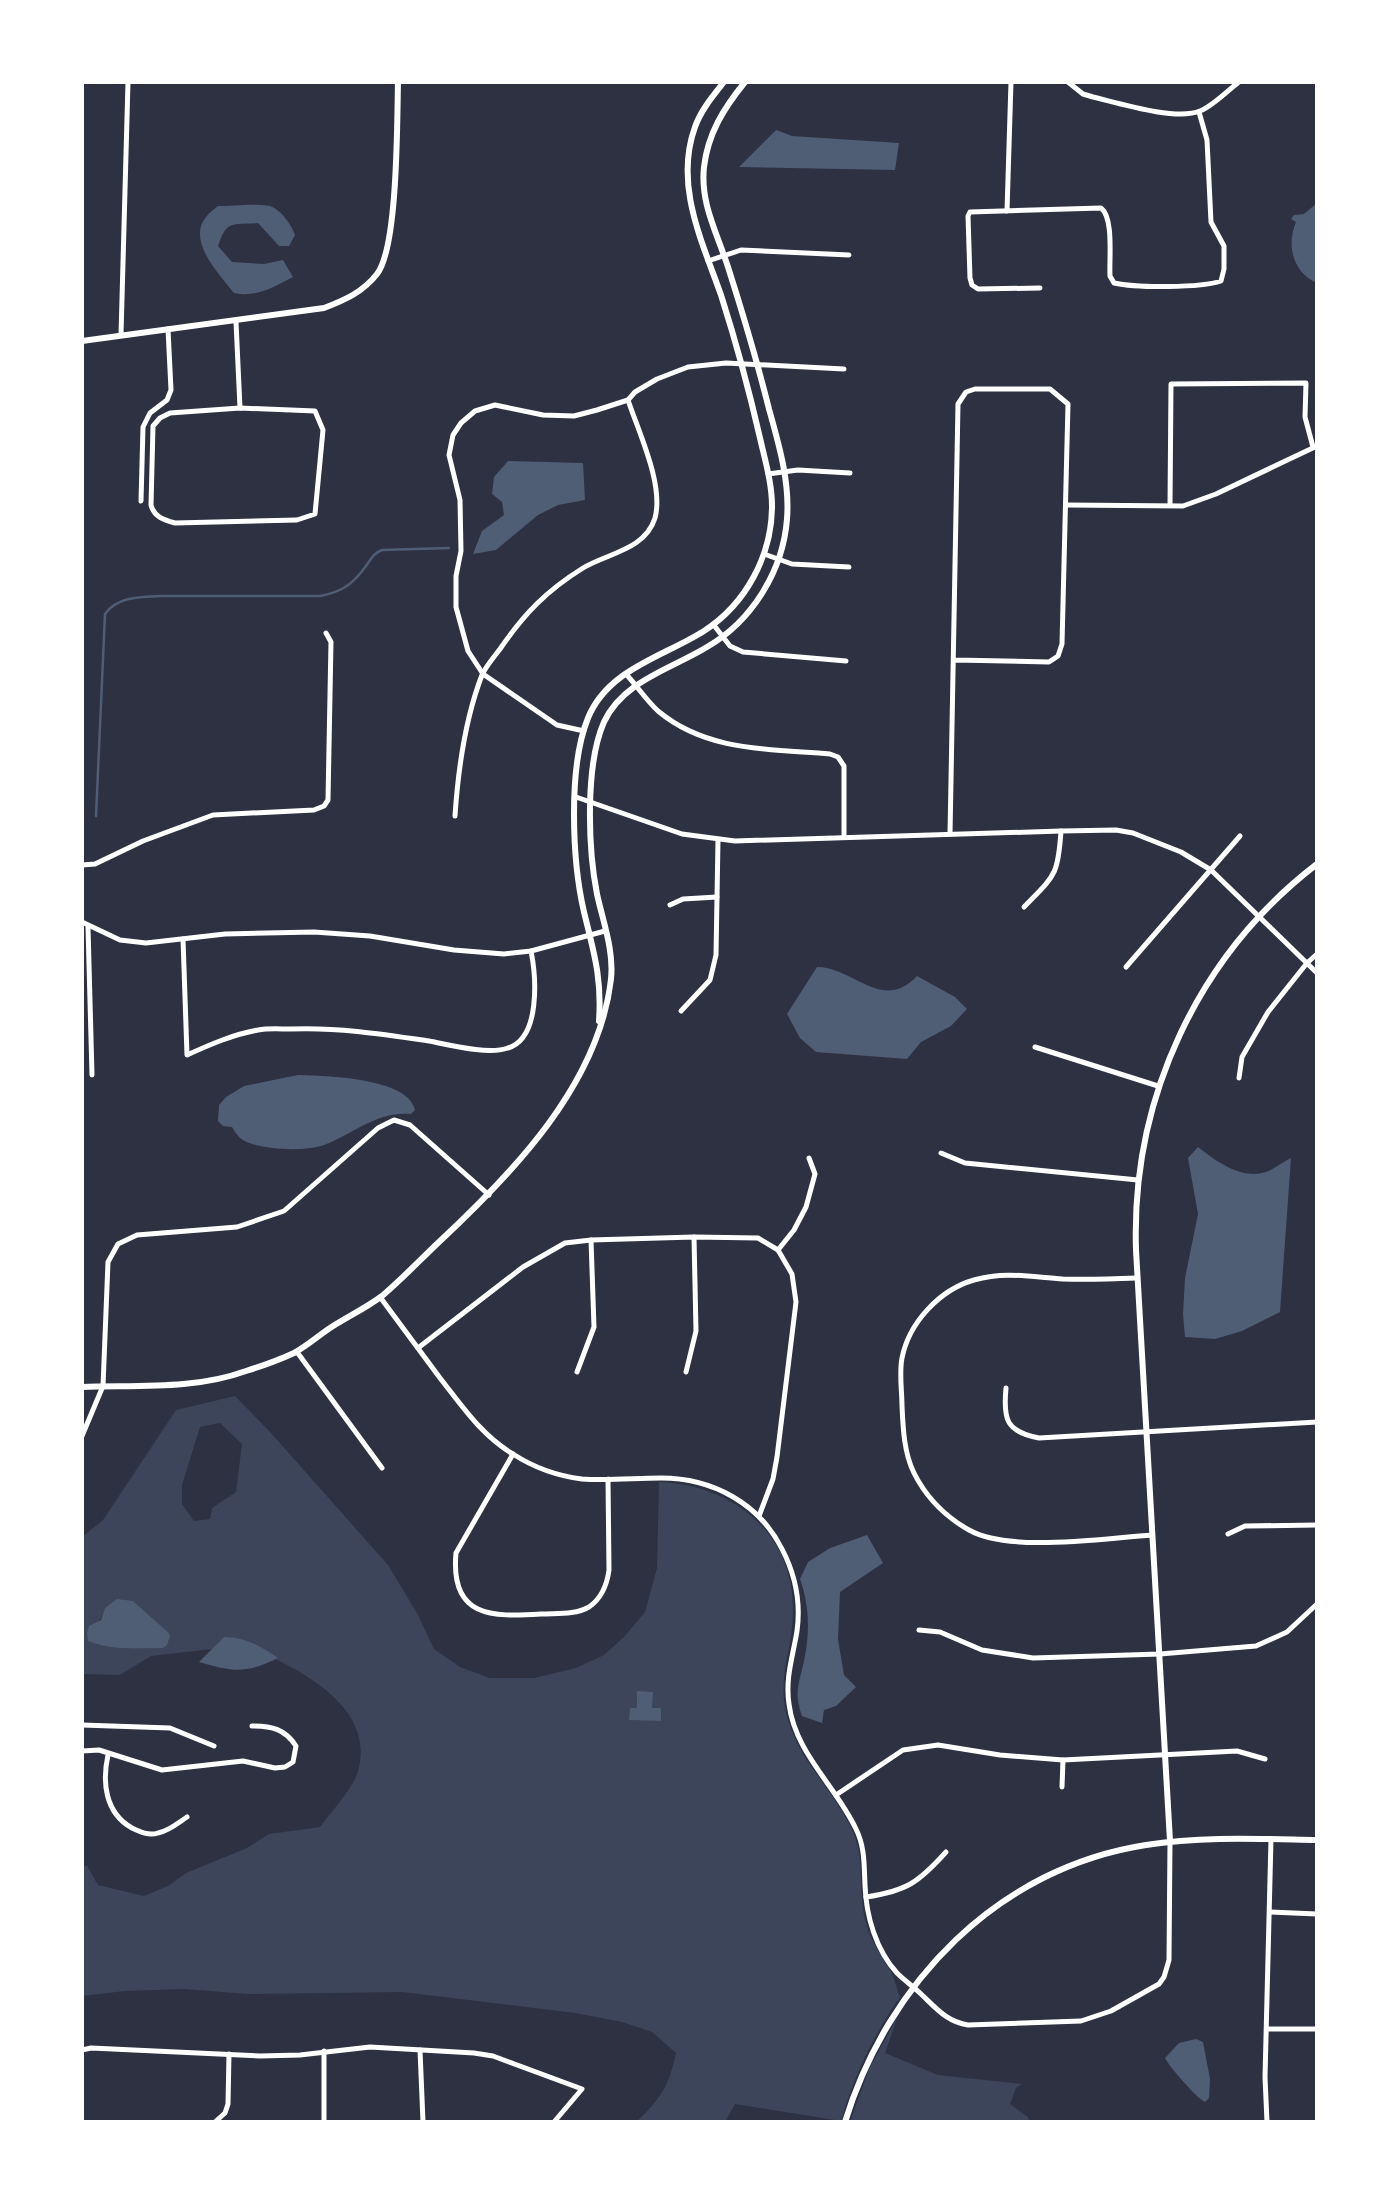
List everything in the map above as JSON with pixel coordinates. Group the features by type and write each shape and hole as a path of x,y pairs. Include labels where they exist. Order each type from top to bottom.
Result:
{"street":[{"path":"121,335 128,82"},
{"path":"82,341 324,309 362,290 379,272 387,257 398,82"},
{"path":"599,1031 600,985 584,913 575,853 576,797 584,731 601,695 626,674 713,624 728,612 751,581 764,554 772,517 768,474 741,363 691,212 689,160 696,125 724,82"},
{"path":"82,1387 205,1381 245,1372 297,1352 380,1297 489,1195 538,1137 590,1055 606,1009 612,972 611,952 591,851 593,771 602,728 615,704 636,685 723,637 755,604 778,561 786,525 785,472 757,364 704,196 707,148 719,116 745,82"},
{"path":"1007,211 1011,82"},
{"path":"1068,82 1083,94 1154,111 1181,114 1199,111 1239,82"},
{"path":"1040,288 978,289 972,285 968,216 970,212 1101,208 1106,212 1109,221 1110,276 1114,283 1161,285 1221,281 1224,246 1211,222 1207,141 1199,111"},
{"path":"708,261 741,250 849,255"},
{"path":"236,322 240,408"},
{"path":"141,501 143,427 150,413 167,400 171,390 168,330"},
{"path":"584,731 557,724 483,674 468,652 456,607 456,576 461,551 460,500 449,455 453,435 461,423 475,411 495,405 543,415 574,416 628,400 635,392 657,379 688,367 741,363 844,369"},
{"path":"1066,505 1183,506 1216,494 1315,447 1305,417 1306,383 1171,384 1170,505"},
{"path":"950,834 958,404 966,391 975,389 1050,389 1068,404 1062,644 1058,656 1049,662 955,660"},
{"path":"455,816 465,740 483,674 523,615 585,567 625,550 644,538 654,519 657,491 628,400"},
{"path":"240,408 315,411 323,430 315,514 297,520 175,523 162,519 152,510 151,505 153,426 160,418 170,413 240,408"},
{"path":"768,474 799,470 849,473"},
{"path":"764,554 792,564 849,566"},
{"path":"713,624 730,646 743,652 846,661"},
{"path":"82,865 95,864 143,841 213,815 314,810 324,806 328,800 332,684 331,642 326,633"},
{"path":"626,674 660,712 711,740 750,749 830,754 838,757 844,766 844,837"},
{"path":"576,797 682,834 718,840 1116,830 1133,833 1181,852 1211,870 1317,973"},
{"path":"1024,908 1053,877 1059,861 1061,831"},
{"path":"1126,967 1240,836"},
{"path":"681,1011 710,980 716,955 718,840"},
{"path":"380,1297 479,1427 513,1454 535,1466 565,1476 689,1480 726,1492 759,1516 782,1547 796,1588 797,1628 787,1680 792,1719 808,1754 855,1825 862,1843 871,1924 884,1954 899,1975 945,2017 959,2024 1081,2021 1103,2015 1159,1984 1167,1970 1170,1841 1135,1231 1138,1180 1146,1133 1168,1058 1195,1004 1234,944 1275,898 1317,864"},
{"path":"670,905 683,899 717,897"},
{"path":"82,922 120,940 146,943 225,933 314,932 370,936 504,954 531,951 606,930"},
{"path":"88,927 92,1074"},
{"path":"183,939 187,1055 205,1046 258,1030 320,1028 383,1034 480,1049 509,1048 519,1041 528,1027 535,1001 535,970 531,951"},
{"path":"1239,1078 1242,1057 1268,1012 1317,954"},
{"path":"1035,1047 1158,1086"},
{"path":"82,1436 103,1386 108,1262 118,1244 130,1237 237,1227 284,1211 378,1128 394,1120 410,1125 489,1195"},
{"path":"942,1153 965,1163 1138,1180"},
{"path":"778,1250 794,1230 806,1207 815,1174 809,1158"},
{"path":"686,1372 696,1331 694,1237"},
{"path":"418,1348 523,1266 556,1246 591,1240 758,1238 778,1250 792,1274 796,1302 777,1457 773,1479 759,1516"},
{"path":"577,1372 594,1327 591,1240"},
{"path":"1137,1278 1082,1280 1030,1274 996,1276 972,1280 946,1293 919,1319 908,1337 901,1360 902,1413 905,1448 925,1491 943,1512 971,1531 1005,1541 1043,1542 1152,1535"},
{"path":"297,1352 382,1468"},
{"path":"1006,1388 1004,1407 1011,1427 1023,1435 1039,1438 1317,1422"},
{"path":"513,1454 456,1553 454,1568 457,1584 465,1599 477,1609 493,1615 569,1613 589,1607 601,1595 608,1583 610,1570 608,1479"},
{"path":"1228,1534 1245,1526 1317,1525"},
{"path":"919,1630 940,1632 982,1650 1033,1658 1160,1654 1255,1646 1287,1632 1301,1622 1317,1604"},
{"path":"82,1725 170,1728 214,1746"},
{"path":"82,1751 99,1750 162,1770 243,1761 275,1768 285,1767 293,1762 296,1746 287,1733 268,1726 252,1726"},
{"path":"836,1795 890,1758 912,1747 938,1745 1000,1755 1063,1760 1237,1751 1265,1759"},
{"path":"108,1755 104,1774 107,1796 122,1822 140,1832 158,1833 187,1816"},
{"path":"1062,1787 1063,1760"},
{"path":"1267,2122 1270,1839"},
{"path":"845,2122 872,2052 890,2019 913,1986 967,1929 1020,1892 1084,1861 1122,1850 1170,1841 1317,1840"},
{"path":"866,1896 908,1886 923,1877 946,1852"},
{"path":"1270,1912 1317,1914"},
{"path":"1267,2029 1317,2029"},
{"path":"82,2050 90,2048 300,2055 370,2047 493,2056 582,2090 554,2122"},
{"path":"420,2050 423,2122"},
{"path":"324,2051 324,2122"},
{"path":"215,2122 225,2113 228,2104 229,2054"}],"shaded area":[{"path":"776,130 792,136 899,143 895,170 739,167"},
{"path":"1317,203 1317,283 1297,265 1292,249 1296,222 1291,219 1294,215 1304,214"},
{"path":"265,205 282,214 295,235 289,246 279,246 258,223 228,227 218,246 232,262 264,264 283,260 293,277 257,293 234,293 202,247 201,226 218,206"},
{"path":"508,461 583,463 585,500 558,505 538,515 496,550 473,554 482,531 504,515 502,502 492,494 494,477"},
{"path":"817,967 830,969 880,989 892,990 904,986 917,976 955,997 967,1009 951,1026 921,1042 907,1059 816,1052 800,1038 787,1014"},
{"path":"298,1075 364,1080 382,1085 409,1099 415,1110 411,1114 387,1116 324,1145 306,1149 271,1148 250,1143 243,1140 232,1127 223,1126 218,1121 219,1105 226,1097 244,1086"},
{"path":"1198,1147 1229,1168 1247,1173 1266,1172 1291,1158 1280,1312 1242,1331 1215,1339 1185,1337 1185,1278 1198,1214 1188,1158"},
{"path":"235,1396 388,1565 417,1613 434,1649 460,1667 490,1678 534,1678 576,1668 604,1655 624,1637 645,1612 657,1568 659,1482 686,1485 712,1493 735,1504 755,1519 771,1538 783,1560 791,1585 792,1629 784,1680 785,1708 789,1723 802,1752 838,1804 853,1832 859,1855 862,1902 867,1926 874,1944 891,1972 900,1997 865,2057 841,2121 735,2104 725,2122 636,2122 663,2091 676,2053 652,2032 622,2022 575,2013 402,1992 248,1994 184,1989 82,1996 82,1866 87,1866 98,1885 144,1896 170,1885 186,1873 247,1848 269,1834 320,1827 345,1795 357,1774 361,1747 354,1724 340,1703 320,1685 296,1670 224,1637 212,1649 151,1656 120,1675 82,1674 82,1537 103,1520 176,1410","holes":["220,1423 242,1444 236,1492 212,1508 210,1519 194,1521 182,1504 182,1485 200,1427","133,1601 168,1632 163,1648 116,1647 89,1641 106,1608"]},
{"path":"867,1535 883,1563 840,1592 838,1639 844,1675 856,1687 836,1706 824,1710 822,1723 802,1716 798,1699 808,1637 807,1607 800,1579 808,1562 830,1548"},
{"path":"117,1599 133,1601 168,1632 170,1636 167,1645 163,1648 125,1648 88,1641 89,1626 101,1620 105,1608"},
{"path":"224,1637 252,1643 278,1658 257,1667 239,1670 199,1662"},
{"path":"637,1691 653,1692 652,1708 661,1708 661,1721 629,1720 630,1708 637,1708"},
{"path":"898,2016 885,2053 938,2075 1022,2084 1016,2088 1010,2104 1028,2117 1029,2122 850,2122 869,2069"},
{"path":"1196,2039 1203,2042 1210,2079 1209,2098 1205,2102 1183,2082 1165,2058 1179,2043"}],"waterway":[{"path":"96,816 105,614 110,608 130,599 162,596 320,596 346,586 382,550 449,548"}]}
